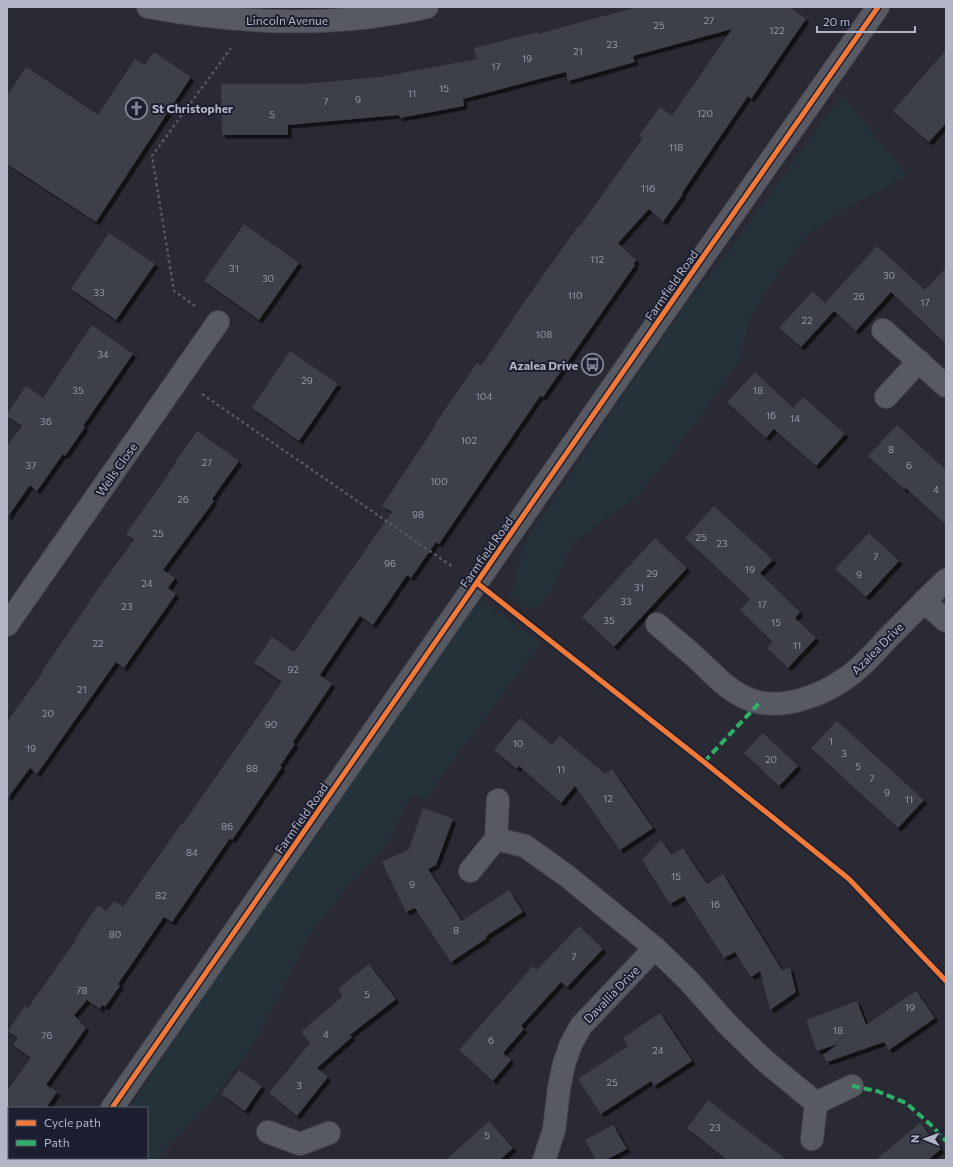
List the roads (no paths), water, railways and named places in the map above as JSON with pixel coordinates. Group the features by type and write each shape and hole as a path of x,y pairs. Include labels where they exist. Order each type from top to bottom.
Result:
{"street":[{"name":"Lincoln Avenue","path":"148,7 185,10 251,21 300,22 348,19 406,12 426,7"},
{"name":"Farmfield Road","path":"113,1107 878,7"},
{"name":"Wells Close","path":"9,617 180,378 218,322"},
{"path":"883,330 946,386"},
{"path":"886,397 919,361"},
{"name":"Azalea Drive","path":"657,624 695,657 727,688 747,698 760,702 776,704 792,702 830,688 849,677 866,663 924,601 946,580"},
{"path":"924,601 946,621"},
{"path":"470,871 496,839 498,800"},
{"path":"496,839 525,846 567,876 655,948 688,980 754,1050 816,1103"},
{"name":"Davallia Drive","path":"544,1160 554,1130 559,1088 564,1064 571,1044 580,1026 655,948"},
{"path":"816,1103 852,1086"},
{"path":"812,1139 816,1103"},
{"path":"268,1132 300,1152 329,1133"}],"place":[{"name":"St Christopher","path":"137,108"},
{"name":"Azalea Drive","path":"593,365"}]}
